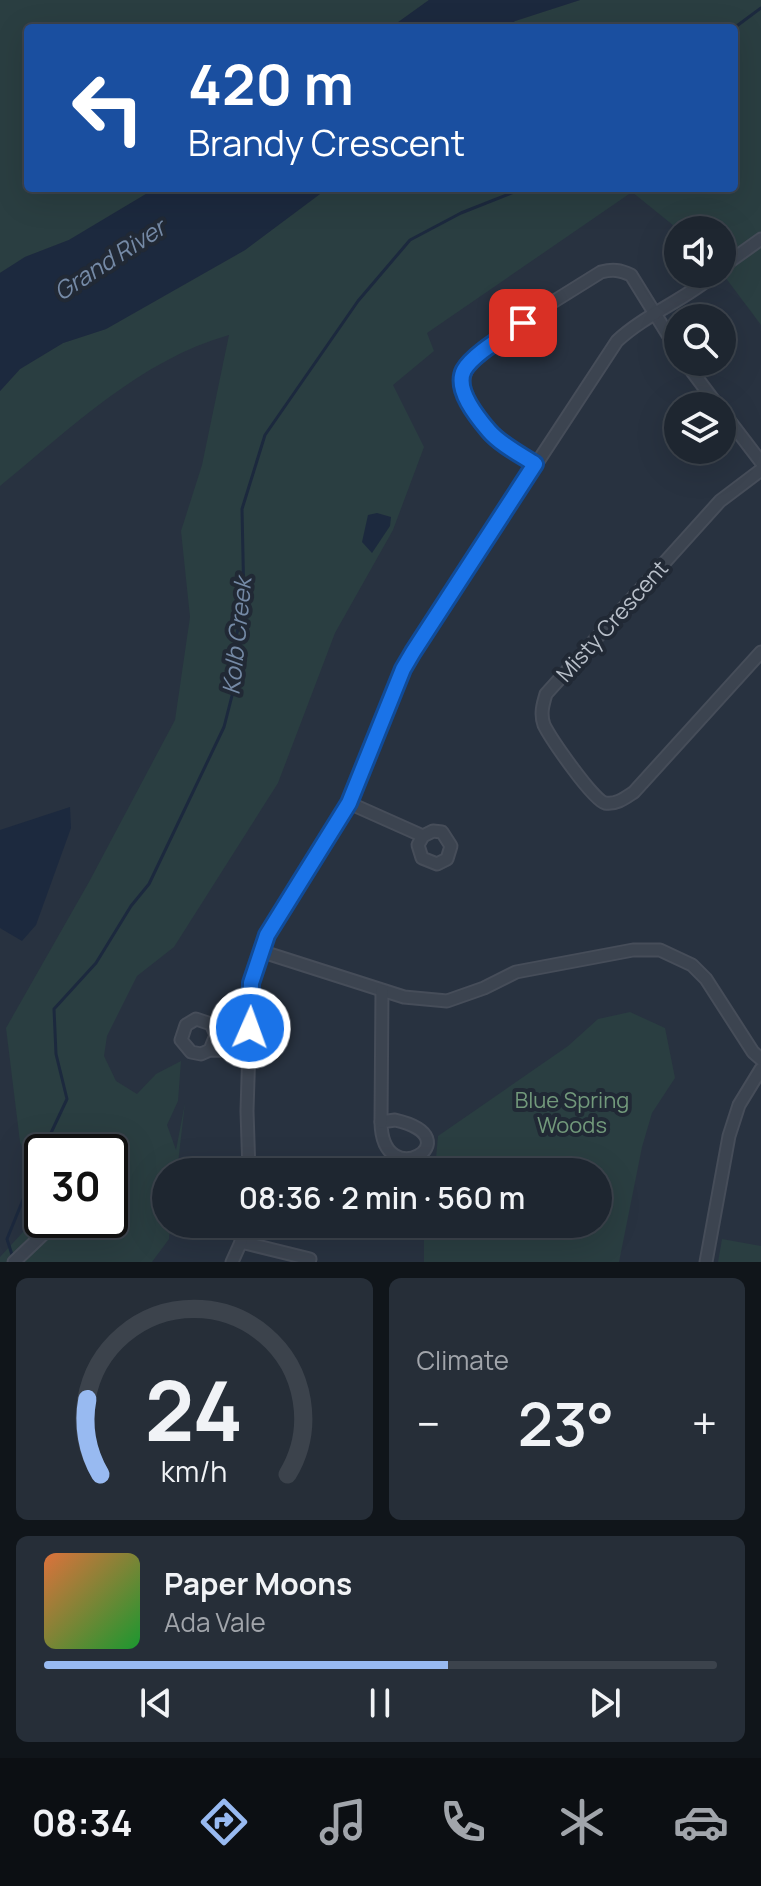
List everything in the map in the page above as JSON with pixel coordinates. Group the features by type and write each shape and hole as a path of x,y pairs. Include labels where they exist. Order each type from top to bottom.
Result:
{"street":[{"path":"736,257 761,239"},
{"path":"535,464 490,433 463,392 461,378 465,368 548,305 610,269 631,275 664,328"},
{"path":"249,1158 251,983 260,951 275,920 349,803 403,669 617,341 635,324 694,288"},
{"path":"736,429 761,462"},
{"name":"Misty Crescent","path":"761,470 720,501 546,694 541,709 544,724 592,796 606,803 619,802 634,792 761,652"},
{"path":"349,803 423,836"},
{"path":"260,951 404,997 447,1001 516,972 633,950 660,950 692,965 706,979 753,1052 761,1059"},
{"path":"381,1122 382,991"},
{"path":"210,1050 249,1051"},
{"path":"706,1262 729,1136 739,1105 761,1069"},
{"path":"18,1258 39,1238"},
{"path":"232,1262 242,1238"},
{"path":"241,1242 310,1259"}],"green space":[{"path":"0,0 429,0 396,24 24,24 24,192 149,192 69,240 25,257 0,273"},
{"path":"580,0 761,0 761,325 733,288 736,288 736,216 664,218 632,192 738,192 738,24 511,24"},
{"path":"323,192 632,192 427,333 434,351 393,385 424,447 393,530 335,633 278,783 174,947 137,976 107,1036 104,1056 116,1081 137,1094 156,1074 181,1061 178,1101 167,1125 176,1150 185,1103 179,1158 152,1158 152,1238 169,1239 152,1262 0,1262 0,1257 24,1231 24,1238 128,1238 128,1134 24,1134 24,1152 20,1142 6,1028 89,882 175,720 190,617 181,531 202,465 229,335 196,346 166,361 107,398 0,486 0,391 20,369 63,343 106,329 245,250"},
{"name":"Blue Spring Woods","path":"630,1012 665,1028 675,1078 652,1113 642,1147 619,1262 424,1262 424,1238 612,1238 612,1158 436,1158 438,1136 568,1046 598,1019"},
{"path":"722,1239 761,1246 761,1262 718,1262"}],"water":[{"path":"429,0 580,0 511,24 396,24"},
{"name":"Grand River","path":"149,192 323,192 245,250 106,329 63,343 20,369 0,391 0,273 25,257 69,240"},
{"path":"377,513 391,517 390,526 372,553 362,542 368,515"},
{"path":"70,807 71,828 36,925 22,941 0,928 0,830"}],"waterway":[{"name":"Kolb Creek","path":"738,25 761,8"},
{"name":"Kolb Creek","path":"50,1134 67,1099 56,1054 54,1009 96,963 131,906 149,884 224,727 235,684 236,637 244,604 242,509 265,435 358,301 410,240 461,213 514,192"},
{"name":"Kolb Creek","path":"13,1258 7,1239 24,1197"}],"route":[{"path":"250,1028 251,983 267,935 349,803 403,669 535,464 490,433 463,392 461,378 474,359 523,323"}]}
